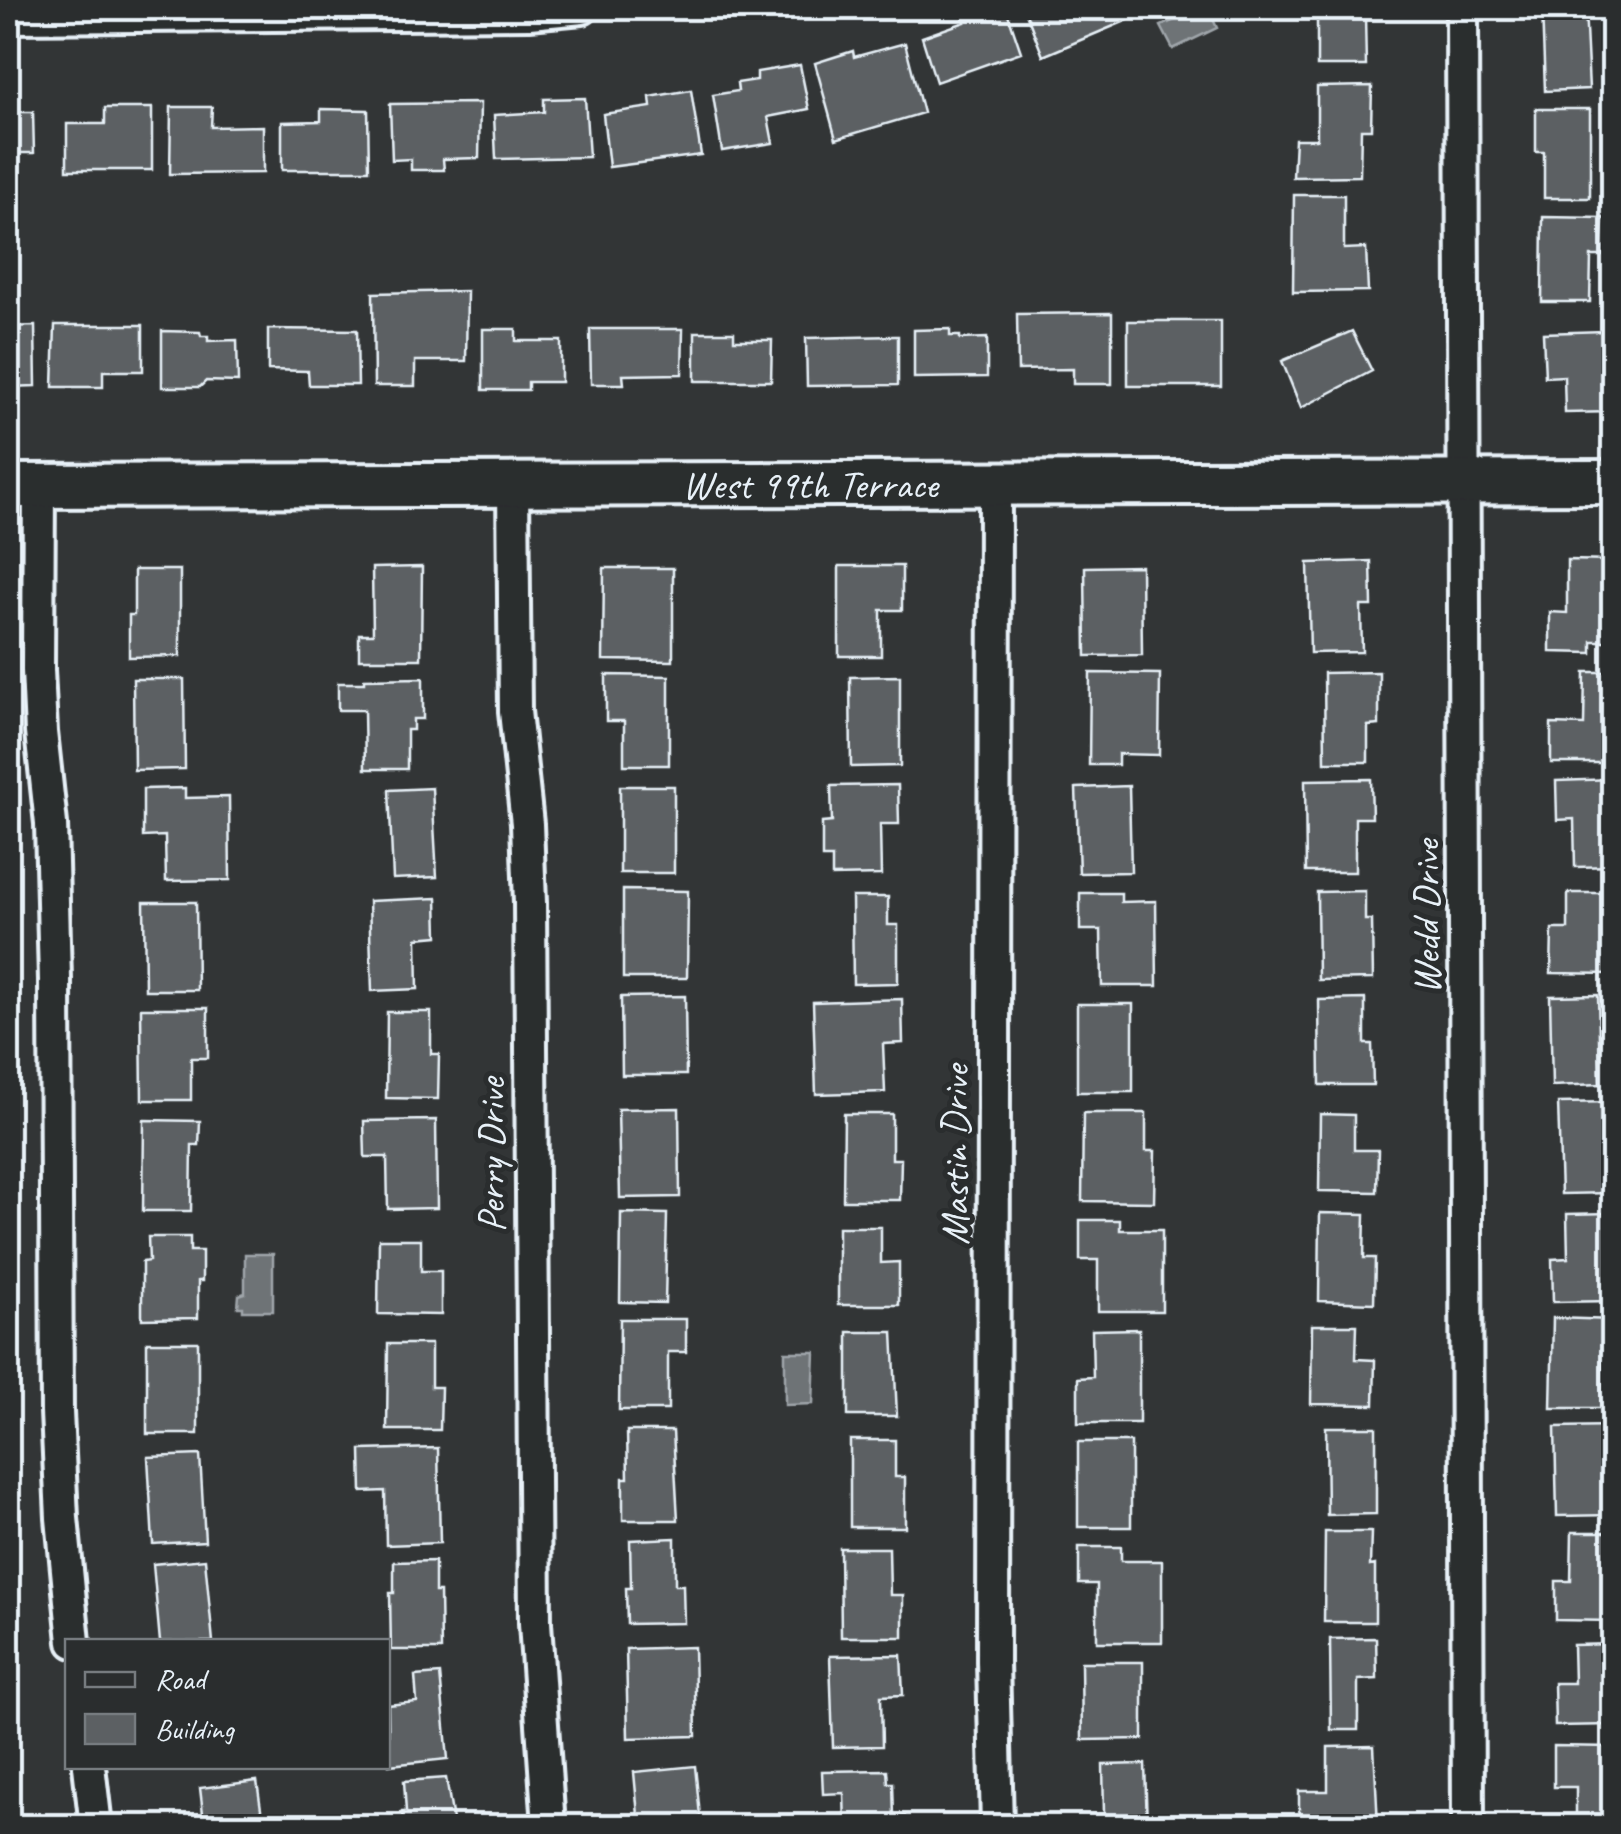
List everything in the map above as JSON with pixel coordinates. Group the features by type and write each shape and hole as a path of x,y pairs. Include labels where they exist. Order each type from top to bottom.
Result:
{"street":[{"path":"8,17 529,13 582,8"},
{"name":"Wedd Drive","path":"1462,8 1468,1826"},
{"name":"West 99th Terrace","path":"23,486 1614,482"},
{"name":"Mastin Drive","path":"995,483 993,1661 997,1826"},
{"name":"Perry Drive","path":"512,484 515,711 530,903 535,1623 549,1826"},
{"path":"23,486 51,824 58,1412 62,1518 74,1639"},
{"path":"89,1769 96,1826"}],"shaded area":[{"path":"1208,8 1217,28 1173,49 1161,26"},
{"path":"245,1254 273,1254 273,1311 243,1311 243,1307 238,1307 239,1295 245,1293"},
{"path":"785,1352 815,1352 813,1404 785,1405"}],"building":[{"path":"985,8 1006,8 1021,52 936,82 922,37 965,22 963,17"},
{"path":"1024,8 1123,8 1128,20 1043,56"},
{"path":"1317,8 1372,8 1372,15 1365,15 1366,66 1317,66"},
{"path":"1542,8 1585,8 1589,89 1545,91"},
{"path":"905,43 923,113 836,139 815,63 853,51 854,57"},
{"path":"800,65 809,109 768,117 773,143 722,151 713,95 738,91 737,83 757,80 757,72"},
{"path":"1372,86 1371,129 1361,129 1360,176 1293,177 1295,139 1317,139 1317,87"},
{"path":"691,90 701,155 609,167 603,114 651,107 650,97"},
{"path":"585,98 589,157 496,159 494,115 544,112 544,99"},
{"path":"480,103 479,158 443,159 444,170 411,170 411,159 392,160 390,104"},
{"path":"171,107 212,107 211,127 263,126 263,173 170,174"},
{"path":"105,108 152,108 152,170 67,170 67,124 105,124"},
{"path":"321,109 368,110 369,170 282,170 282,122 321,121"},
{"path":"1536,109 1590,109 1590,198 1544,198 1544,152 1536,152"},
{"path":"8,112 33,112 34,153 8,153"},
{"path":"1294,195 1344,195 1344,249 1366,248 1368,291 1293,292"},
{"path":"1543,217 1603,218 1602,256 1591,256 1590,302 1542,302"},
{"path":"467,291 466,361 415,361 415,386 374,386 373,293"},
{"path":"1112,313 1112,384 1073,384 1073,369 1018,370 1017,314"},
{"path":"1128,321 1221,321 1221,386 1128,386"},
{"path":"55,325 143,325 143,371 103,371 103,387 53,387"},
{"path":"35,326 36,386 8,387 8,327"},
{"path":"268,329 357,330 358,385 309,385 308,371 268,370"},
{"path":"483,329 516,329 516,341 561,341 561,382 528,382 528,390 483,390"},
{"path":"590,329 683,329 682,374 623,375 624,384 591,384"},
{"path":"950,329 950,336 960,339 987,338 987,377 914,378 914,330"},
{"path":"162,331 200,332 201,336 208,336 208,341 237,340 238,382 206,381 200,387 162,387"},
{"path":"1352,331 1372,371 1301,408 1282,361"},
{"path":"1604,331 1605,373 1614,372 1614,412 1565,413 1564,376 1545,377 1543,333"},
{"path":"695,332 734,332 734,340 772,340 771,381 695,381"},
{"path":"898,336 898,385 807,386 806,338"},
{"path":"1567,560 1614,561 1614,641 1592,641 1592,653 1550,652 1550,612 1567,613"},
{"path":"1371,561 1372,606 1361,606 1362,652 1310,653 1308,563"},
{"path":"839,566 902,566 902,610 881,610 881,656 839,656"},
{"path":"1141,566 1142,655 1086,656 1085,567"},
{"path":"422,567 421,659 359,659 359,634 373,634 372,568"},
{"path":"604,568 673,568 673,661 603,660"},
{"path":"134,570 180,570 180,656 129,657"},
{"path":"1379,672 1379,725 1368,726 1368,762 1325,762 1324,673"},
{"path":"1585,672 1614,672 1614,763 1551,763 1551,724 1584,725"},
{"path":"1090,673 1160,674 1159,755 1118,754 1118,765 1089,765"},
{"path":"606,675 669,676 669,765 624,765 624,721 606,721"},
{"path":"900,676 900,766 851,767 850,677"},
{"path":"423,678 423,719 413,719 413,730 407,730 407,769 365,769 364,710 338,710 338,683"},
{"path":"133,679 184,679 185,769 134,770"},
{"path":"1371,779 1372,818 1355,818 1355,872 1306,872 1305,780"},
{"path":"1614,779 1614,866 1575,867 1574,819 1557,820 1556,781"},
{"path":"898,785 899,824 880,824 881,875 832,876 832,858 822,858 822,823 832,822 831,786"},
{"path":"620,786 674,786 674,873 620,873"},
{"path":"1129,786 1131,872 1079,873 1076,788"},
{"path":"185,788 185,798 229,797 230,880 166,881 165,836 143,837 143,789"},
{"path":"432,788 437,877 393,879 389,790"},
{"path":"623,890 688,891 687,978 623,978"},
{"path":"1365,891 1365,920 1372,920 1373,979 1318,980 1317,892"},
{"path":"1080,893 1121,893 1121,902 1156,901 1157,986 1102,986 1101,930 1080,930"},
{"path":"1568,893 1614,893 1613,974 1551,973 1552,929 1568,929"},
{"path":"852,897 888,897 888,925 898,925 898,983 853,984"},
{"path":"437,898 438,936 417,938 418,989 372,991 369,901"},
{"path":"144,902 196,902 197,990 145,990"},
{"path":"1598,995 1600,1084 1552,1086 1550,996"},
{"path":"685,996 686,1075 622,1075 621,997"},
{"path":"902,999 903,1043 883,1044 885,1092 816,1094 813,1002"},
{"path":"1365,999 1365,1044 1372,1044 1373,1085 1320,1085 1319,1000"},
{"path":"1077,1004 1133,1004 1133,1092 1077,1092"},
{"path":"141,1008 208,1008 208,1058 191,1058 191,1100 142,1100"},
{"path":"387,1012 431,1012 431,1054 439,1054 438,1099 386,1098"},
{"path":"1614,1102 1614,1193 1561,1194 1558,1103"},
{"path":"679,1108 680,1197 620,1198 618,1109"},
{"path":"1083,1113 1146,1113 1146,1151 1155,1151 1154,1202 1082,1201"},
{"path":"844,1114 892,1114 892,1159 901,1159 900,1200 843,1200"},
{"path":"1320,1114 1354,1115 1354,1150 1378,1150 1377,1192 1319,1191"},
{"path":"144,1120 200,1121 199,1145 192,1145 191,1211 143,1211"},
{"path":"436,1120 437,1208 388,1209 387,1157 365,1157 364,1121"},
{"path":"621,1213 667,1214 665,1303 620,1302"},
{"path":"1320,1213 1365,1214 1364,1258 1375,1258 1374,1303 1319,1301"},
{"path":"1612,1213 1613,1301 1553,1302 1552,1259 1568,1258 1567,1214"},
{"path":"1080,1220 1120,1220 1120,1230 1162,1230 1162,1311 1098,1311 1098,1260 1080,1260"},
{"path":"838,1227 881,1227 881,1263 899,1262 899,1305 838,1305"},
{"path":"148,1237 190,1237 190,1251 202,1251 198,1318 142,1319 142,1262 149,1261"},
{"path":"379,1239 421,1239 421,1271 441,1271 441,1315 378,1314"},
{"path":"1553,1318 1614,1320 1614,1356 1602,1356 1601,1408 1551,1408"},
{"path":"620,1319 686,1319 686,1352 668,1352 668,1410 619,1410"},
{"path":"1312,1325 1357,1325 1356,1359 1375,1360 1374,1405 1311,1404"},
{"path":"1139,1329 1139,1423 1078,1423 1078,1378 1093,1377 1092,1330"},
{"path":"848,1332 893,1332 897,1416 848,1416"},
{"path":"147,1342 198,1342 198,1434 147,1434"},
{"path":"388,1344 431,1344 431,1387 441,1387 440,1430 387,1430"},
{"path":"1614,1426 1614,1515 1557,1516 1555,1427"},
{"path":"1326,1427 1376,1427 1376,1514 1327,1515"},
{"path":"627,1431 673,1431 678,1520 623,1520 623,1478 628,1478"},
{"path":"850,1440 895,1440 895,1477 905,1477 905,1527 850,1527"},
{"path":"1078,1442 1131,1442 1131,1527 1078,1527"},
{"path":"438,1448 440,1543 386,1545 385,1491 362,1492 361,1450"},
{"path":"200,1455 205,1541 153,1544 148,1457"},
{"path":"1325,1532 1371,1532 1375,1622 1324,1622"},
{"path":"1572,1532 1614,1532 1614,1621 1556,1620 1556,1581 1571,1581"},
{"path":"675,1538 675,1585 683,1585 684,1623 627,1624 630,1540"},
{"path":"1079,1547 1121,1547 1121,1561 1162,1561 1162,1642 1097,1642 1097,1584 1079,1584"},
{"path":"840,1548 889,1548 890,1595 903,1595 903,1637 841,1637"},
{"path":"205,1559 213,1639 160,1639 153,1564"},
{"path":"435,1561 441,1650 391,1650 394,1562"},
{"path":"1376,1638 1377,1679 1358,1680 1358,1730 1331,1730 1330,1639"},
{"path":"1614,1644 1614,1725 1555,1726 1554,1683 1574,1683 1573,1645"},
{"path":"694,1647 696,1736 628,1738 626,1649"},
{"path":"901,1655 903,1695 881,1696 882,1746 833,1747 830,1656"},
{"path":"1081,1662 1143,1662 1143,1739 1082,1740"},
{"path":"440,1674 448,1759 390,1765 390,1705 417,1702 415,1676"},
{"path":"1374,1746 1378,1826 1299,1826 1299,1791 1328,1791 1328,1747"},
{"path":"1554,1746 1614,1747 1614,1826 1576,1826 1576,1787 1554,1787"},
{"path":"1145,1764 1147,1826 1092,1826 1091,1815 1104,1814 1103,1765"},
{"path":"695,1766 701,1826 639,1826 634,1772"},
{"path":"887,1770 888,1783 893,1783 894,1817 905,1816 906,1826 845,1826 844,1793 823,1794 822,1771"},
{"path":"446,1778 454,1826 403,1826 404,1781"},
{"path":"257,1781 262,1816 251,1817 252,1826 186,1826 204,1822 200,1788"}]}
